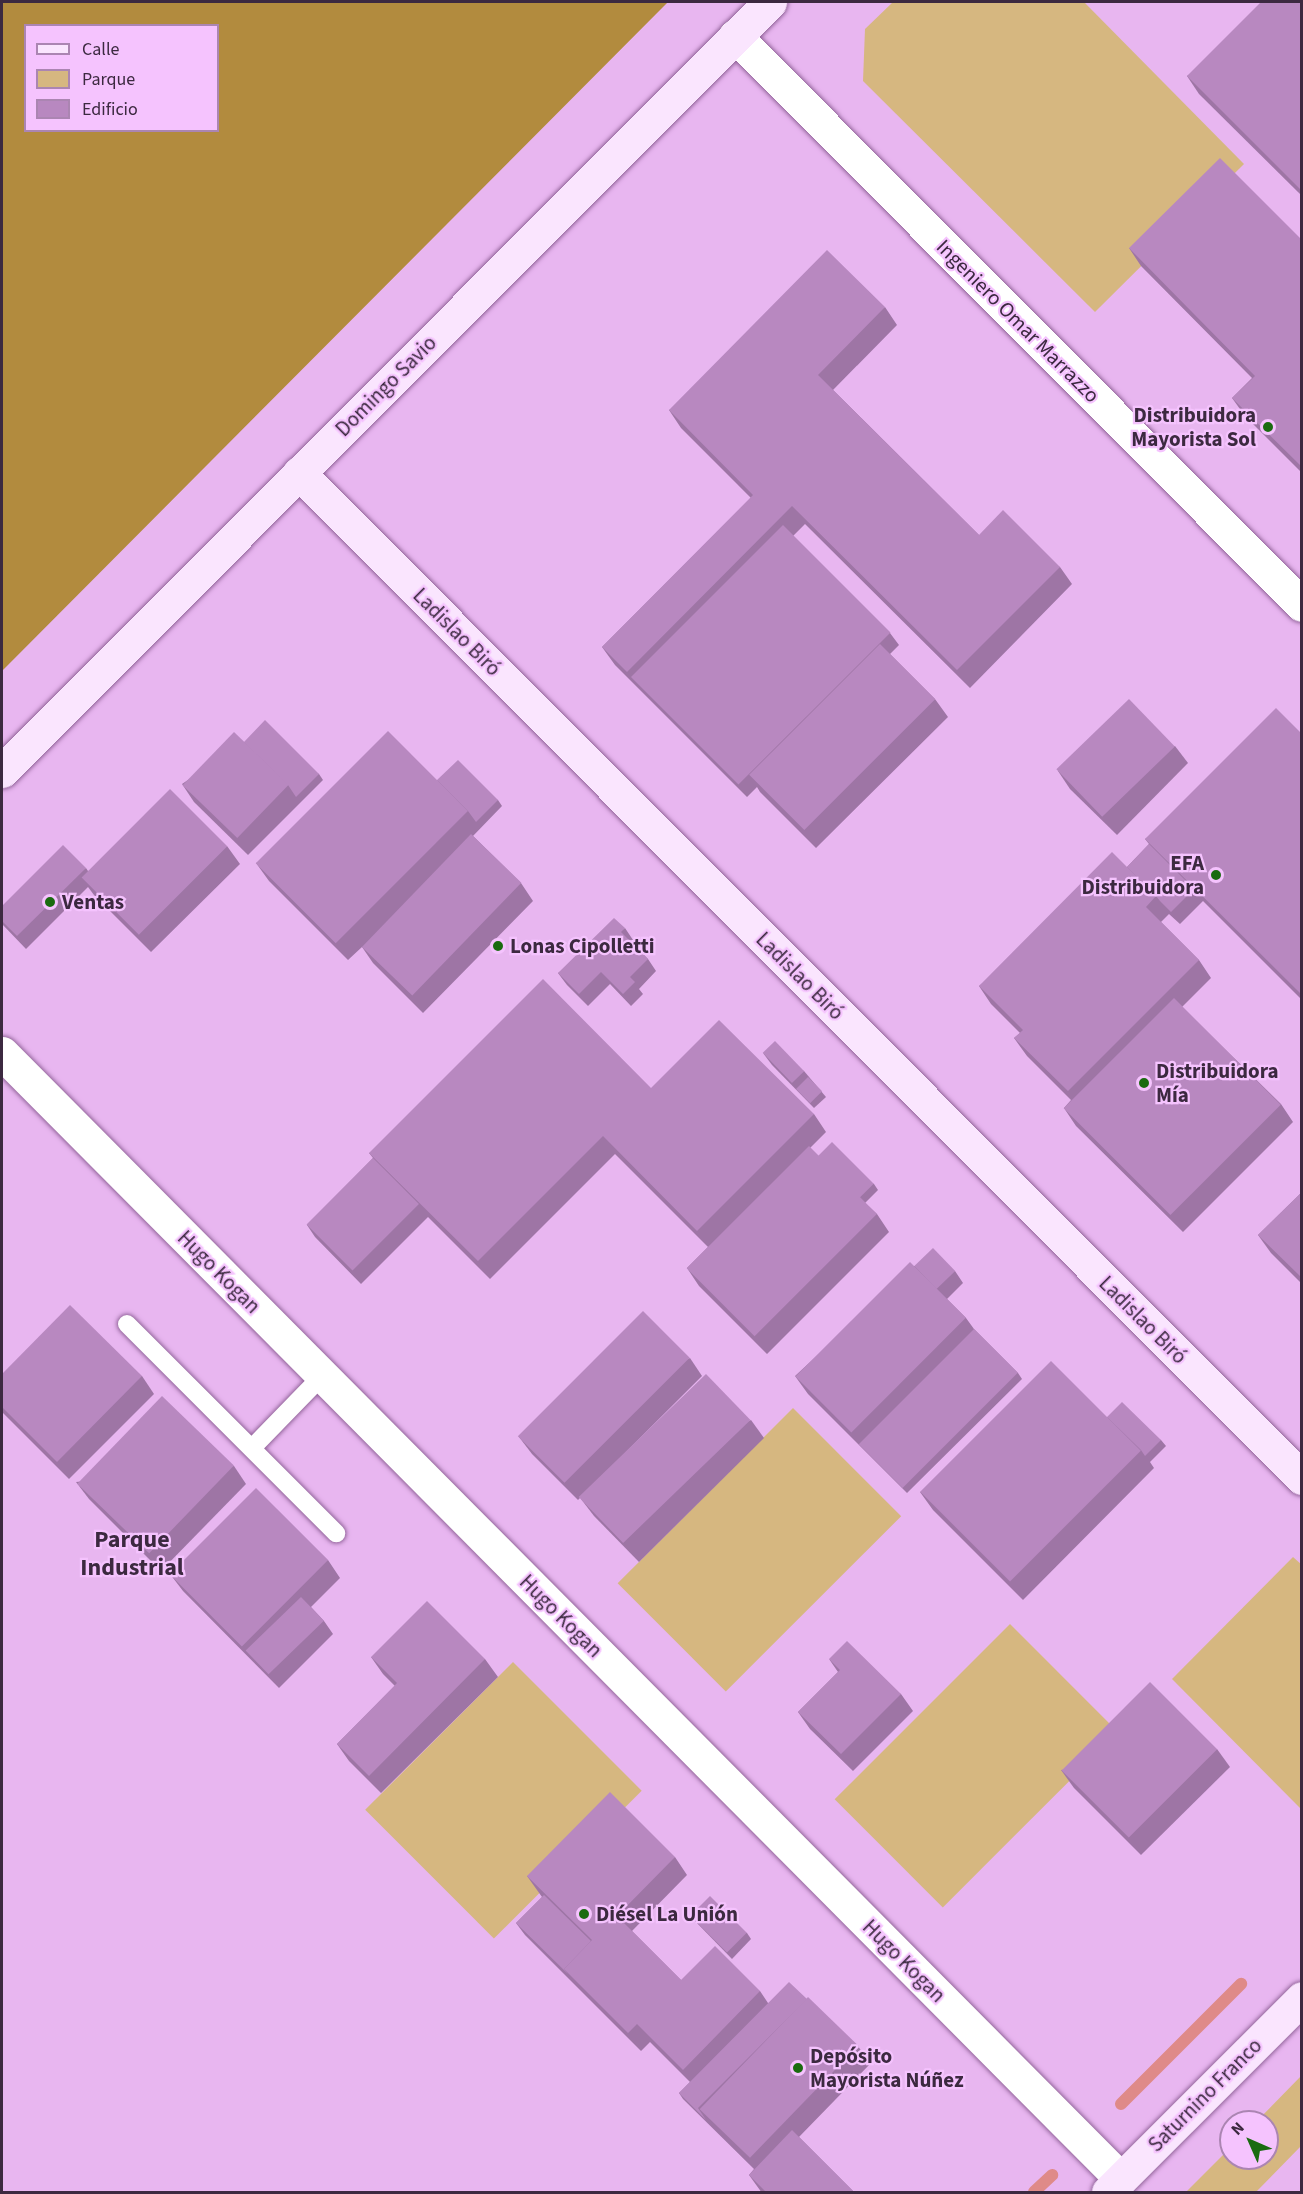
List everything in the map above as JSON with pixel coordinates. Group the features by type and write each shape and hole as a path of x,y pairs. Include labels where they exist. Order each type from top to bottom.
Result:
{"street":[{"name":"Domingo Savio","path":"2,771 770,2"},
{"name":"Ingeniero Omar Marrazzo","path":"735,36 1302,605"},
{"name":"Ladislao Biró","path":"299,473 1302,1478"},
{"name":"Hugo Kogan","path":"2,1053 322,1376 1115,2186"},
{"name":"Saturnino Franco","path":"1115,2186 1302,1998"}],"lane":[{"path":"127,1324 336,1533"},
{"path":"252,1448 322,1376"}],"green space":[{"path":"893,2 1084,2 1244,164 1095,312 863,81 865,29"},
{"path":"793,1408 901,1516 726,1692 618,1583"},
{"path":"1293,1557 1302,1565 1301,1809 1172,1679"},
{"path":"1010,1624 1118,1732 943,1908 835,1799"},
{"path":"513,1662 642,1791 494,1938 365,1810"},
{"path":"1301,2076 1301,2146 1279,2168 1279,2110 1268,2110"},
{"path":"1219,2159 1219,2170 1278,2170 1256,2192 1186,2192"}],"shaded area":[{"path":"2,2 668,2 2,671"}],"building":[{"path":"1261,2 1302,2 1302,187 1300,189 1187,76"},
{"path":"1220,158 1302,240 1302,467 1232,398 1255,376 1129,248"},
{"path":"827,250 885,307 818,375 979,535 1003,510 1060,567 957,670 792,506 627,672 602,647 753,495 669,410"},
{"path":"783,525 890,632 738,785 631,677"},
{"path":"880,644 935,699 804,830 749,775"},
{"path":"1129,699 1175,746 1102,817 1056,769"},
{"name":"EFA Distribuidora","path":"1276,708 1302,734 1301,994 1145,839"},
{"path":"265,720 319,774 296,797 288,785 244,742"},
{"path":"388,731 468,811 336,943 256,863"},
{"path":"234,732 289,785 237,838 183,785"},
{"path":"458,760 498,800 476,822 437,780"},
{"path":"170,789 227,846 139,935 82,877"},
{"path":"471,834 521,883 412,996 362,947"},
{"path":"1149,844 1194,889 1171,912 1127,867"},
{"path":"63,845 86,868 17,936 2,921 2,906"},
{"path":"1112,852 1156,896 1146,907 1199,960 1068,1091 1014,1038 1023,1030 979,986"},
{"path":"614,918 625,928 621,932 648,959 630,977 635,982 623,994 601,972 579,994 558,973"},
{"path":"543,979 651,1088 719,1020 814,1114 697,1231 603,1136 478,1261 369,1153"},
{"path":"1174,998 1281,1105 1170,1215 1064,1108"},
{"path":"775,1041 804,1071 792,1083 763,1053"},
{"path":"808,1077 822,1091 810,1103 796,1089"},
{"path":"832,1142 874,1184 860,1198 818,1156"},
{"path":"809,1146 877,1214 755,1336 687,1268"},
{"path":"373,1158 419,1204 352,1270 307,1224"},
{"path":"1302,1192 1302,1278 1258,1235"},
{"path":"933,1248 955,1271 937,1289 914,1266"},
{"path":"910,1262 966,1318 851,1432 795,1377"},
{"path":"70,1305 142,1376 57,1462 2,1407 2,1374"},
{"path":"643,1311 690,1358 565,1483 518,1436"},
{"path":"974,1329 1018,1373 903,1488 859,1444"},
{"path":"1051,1361 1141,1451 1010,1582 920,1492"},
{"path":"706,1374 750,1420 623,1543 579,1497"},
{"path":"162,1396 234,1465 149,1553 77,1484"},
{"path":"1122,1402 1161,1440 1145,1456 1107,1417"},
{"path":"256,1488 328,1560 242,1646 170,1574"},
{"path":"301,1597 324,1621 269,1674 246,1650"},
{"path":"427,1601 485,1659 369,1776 337,1744 397,1683 371,1657"},
{"path":"847,1641 901,1694 841,1754 798,1712 840,1670 829,1659"},
{"path":"1150,1682 1217,1749 1129,1838 1062,1770"},
{"path":"610,1792 675,1857 617,1916 681,1980 715,1946 760,1991 683,2070 637,2024 628,2033 564,1969 592,1940 527,1876"},
{"path":"544,1895 591,1941 564,1969 568,1974 516,1923"},
{"path":"710,1896 747,1933 727,1953 690,1916"},
{"path":"789,1982 807,1999 698,2108 706,2120 679,2093"},
{"path":"808,1997 858,2046 750,2158 700,2109"},
{"path":"792,2130 855,2193 767,2193 749,2175"}],"waterway":[{"path":"1121,2104 1241,1984"},
{"path":"1034,2192 1052,2175"}],"place":[{"name":"Distribuidora Mayorista Sol","path":"1268,427"},
{"name":"EFA Distribuidora","path":"1216,875"},
{"name":"Ventas","path":"50,902"},
{"name":"Lonas Cipolletti","path":"498,946"},
{"name":"Distribuidora Mía","path":"1144,1083"},
{"name":"Diésel La Unión","path":"584,1914"},
{"name":"Depósito Mayorista Núñez","path":"798,2068"}],"district":[{"name":"Parque Industrial","path":"132,1554"}]}
